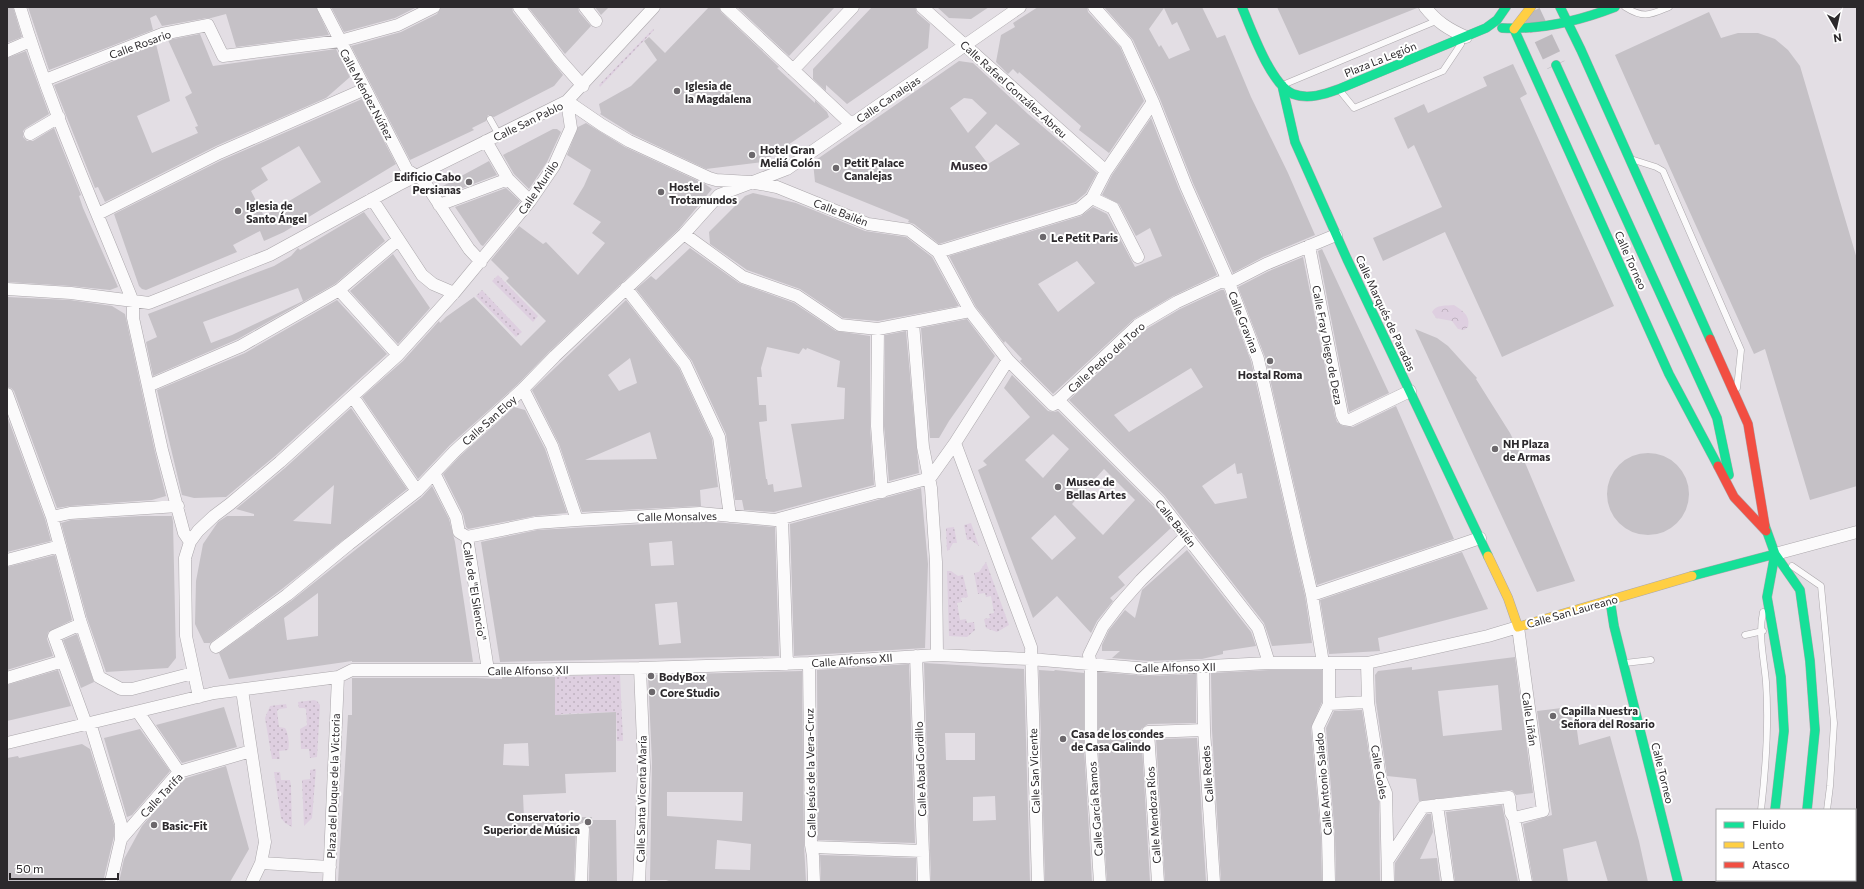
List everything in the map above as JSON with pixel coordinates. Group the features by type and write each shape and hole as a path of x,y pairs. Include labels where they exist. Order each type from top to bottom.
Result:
{"main road":[{"name":"Calle Marqués de Paradas","path":"1242,7 1268,65 1282,85 1295,142 1336,235 1508,598 1518,627"},
{"path":"1486,28 1497,20 1505,7"},
{"path":"1514,29 1531,7"},
{"name":"Calle Torneo","path":"1560,7 1568,21 1630,158 1748,424 1766,531 1775,554 1800,590 1810,661 1815,730 1807,809"},
{"path":"1486,28 1514,29 1568,21 1596,15 1615,7"},
{"name":"Plaza La Legión","path":"1282,85 1291,93 1303,96 1318,95 1339,89 1486,28"},
{"name":"Calle Torneo","path":"1514,29 1669,374 1734,497 1766,531"},
{"name":"Calle Torneo","path":"1556,65 1717,418 1734,497"},
{"name":"Calle Torneo","path":"1717,418 1731,436"},
{"path":"1741,447 1755,464"},
{"path":"1775,554 1767,597 1781,677 1784,731 1775,809"},
{"name":"Calle San Laureano","path":"1518,627 1709,571 1775,554"},
{"name":"Calle Torneo","path":"1610,600 1614,626 1678,882"}],"street":[{"path":"20,7 30,41 59,117 133,302 133,318 162,450 184,533 190,542 185,558 186,636 199,697"},
{"name":"Calle Méndez Núñez","path":"323,7 407,170 424,180 469,249 481,262"},
{"path":"340,41 398,25 421,10 434,7"},
{"path":"519,7 559,59 583,86"},
{"path":"585,7 596,21"},
{"name":"Calle San Pablo","path":"7,289 71,293 149,303 270,255 417,175 567,101 583,86 654,7"},
{"path":"726,7 851,124"},
{"path":"793,70 853,7"},
{"name":"Calle Rafael González Abreu","path":"922,7 1106,171"},
{"name":"Calle Canalejas","path":"750,182 786,169 1020,7"},
{"name":"Calle Gravina","path":"1094,7 1126,44 1153,102 1186,186 1229,283 1258,359 1326,663"},
{"path":"1425,7 1436,21 1447,29 1466,37"},
{"path":"1505,7 1514,29"},
{"name":"Calle Rosario","path":"45,80 162,34 208,25 223,56 340,41"},
{"path":"7,51 30,41"},
{"path":"98,214 219,153 365,89"},
{"name":"Calle Bailén","path":"567,101 602,126 629,141 709,178 716,180 750,182 777,187 868,224 909,230 938,252 970,311 1008,360 1056,402 1159,501 1258,628 1269,663"},
{"name":"Calle Murillo","path":"190,542 198,531 214,516 230,504 353,397 398,355 481,262 530,201 554,166 571,128 567,101"},
{"path":"938,252 1079,210 1092,198 1106,171 1153,102"},
{"path":"30,134 59,117"},
{"path":"486,141 508,179 530,201"},
{"path":"439,205 508,179"},
{"name":"Calle San Eloy","path":"216,648 288,595 347,541 417,491 455,451 523,389 554,354 684,234 719,195 750,182"},
{"path":"1092,198 1113,208 1138,257"},
{"path":"372,199 422,275 433,284 454,293"},
{"path":"684,234 743,278 797,296 840,325 878,328 913,323 970,311"},
{"name":"Calle Pedro del Toro","path":"1056,402 1138,325 1177,302 1220,282 1229,283 1336,235"},
{"path":"148,386 241,346 339,290 398,240"},
{"name":"Calle Fray Diego de Deza","path":"1309,246 1344,419 1350,420 1410,391"},
{"path":"626,288 685,364 719,438 730,516"},
{"path":"339,290 398,355"},
{"path":"913,323 923,447 930,478 936,562 938,655"},
{"path":"878,328 877,426 882,492"},
{"path":"930,478 955,443 1008,360"},
{"path":"523,389 544,428 577,520"},
{"path":"7,394 52,517 81,624 98,676 121,689 132,688 193,673"},
{"path":"353,397 417,491"},
{"name":"Calle San Vicente","path":"955,443 1031,647 1030,659 1038,882"},
{"name":"Calle de \"El Silencio\"","path":"434,473 456,518 459,532 468,537 488,670"},
{"name":"Calle Monsalves","path":"468,537 536,523 700,513 775,520 930,478"},
{"path":"52,517 70,513 178,506"},
{"path":"782,518 787,664"},
{"path":"1775,554 1857,532"},
{"name":"Calle García Ramos","path":"1100,882 1091,747 1091,665 1089,655 1104,626 1119,605 1141,580 1186,536"},
{"path":"1312,595 1480,538"},
{"path":"7,560 60,546"},
{"path":"81,624 54,636 88,724 121,824 121,840"},
{"name":"Calle San Laureano","path":"1367,663 1488,636 1518,627"},
{"name":"Calle Liñán","path":"1514,818 1543,811 1518,627"},
{"name":"Calle Alfonso XII","path":"338,677 352,670 640,668 787,664 938,655 1030,659 1149,669 1269,663 1367,663"},
{"name":"Calle Abad Gordillo","path":"916,656 924,882"},
{"path":"7,678 63,661"},
{"name":"Calle Jesús de la Vera-Cruz","path":"809,663 812,847 814,882"},
{"name":"Calle Antonio Salado","path":"1326,663 1329,704 1318,727 1328,837 1329,882"},
{"name":"Calle Goles","path":"1367,663 1368,702 1380,778 1386,793 1388,882"},
{"name":"Calle Redes","path":"1203,667 1204,730 1214,882"},
{"name":"Calle Santa Vicenta María","path":"639,882 644,767 640,668"},
{"path":"7,742 199,697 338,677"},
{"name":"Plaza del Duque de la Victoria","path":"261,863 330,867 338,677"},
{"path":"242,690 265,842 261,863 252,882"},
{"path":"1329,704 1368,702"},
{"path":"138,712 179,772"},
{"name":"Calle Mendoza Ríos","path":"1158,882 1148,732 1204,730"},
{"name":"Calle Tarifa","path":"111,882 121,840 179,772 251,751"},
{"path":"1388,860 1423,807 1509,797 1526,882"},
{"path":"1437,805 1448,882"},
{"path":"580,882 583,829"},
{"path":"812,847 923,851"},
{"path":"329,882 330,867"}],"lane":[{"path":"1625,7 1633,12 1646,16 1669,7"},
{"path":"1282,85 1436,21"},
{"path":"1339,89 1354,108 1443,70 1466,37"},
{"path":"490,119 499,135"},
{"path":"1630,158 1664,171 1741,350 1736,397"},
{"path":"1775,554 1821,586 1834,723 1830,786 1826,809"},
{"path":"1761,809 1766,762 1767,725 1766,682 1760,624 1767,597"},
{"path":"1745,635 1773,629"},
{"path":"1623,663 1651,660"}],"green space":[{"path":"653,29 654,30 600,87 599,85"},
{"path":"498,275 538,316 533,322 492,281"},
{"path":"482,290 522,332 516,337 476,296"},
{"path":"1454,305 1463,311 1467,317 1469,323 1468,327 1464,330 1458,329 1452,321 1436,318 1432,312 1434,309 1439,307"},
{"path":"971,523 979,546 971,540 967,540 964,525"},
{"path":"954,527 957,543 953,543 947,551 946,528"},
{"path":"986,562 1009,625 997,632 986,628 984,619 990,618 989,614 994,613 991,596 986,597 985,593 978,594 974,573 979,572"},
{"path":"947,571 951,571 958,576 963,575 968,597 961,598 962,602 957,603 960,620 966,619 967,623 974,622 975,630 967,637 949,636"},
{"path":"620,674 623,741 617,741 616,712 561,714 562,743 555,742 555,677"},
{"path":"314,700 320,705 317,757 310,758 309,749 301,749 300,729 307,725 306,709 299,708 298,702"},
{"path":"286,704 287,708 279,709 277,711 279,727 285,728 287,732 289,748 288,750 279,751 280,759 272,759 265,718 270,706"},
{"path":"316,769 312,818 304,826 302,780 310,779 310,770"},
{"path":"274,772 280,772 281,780 290,780 292,827 285,823 281,818"}],"building":[{"path":"7,7 13,7 22,37 7,43"},
{"path":"28,7 316,7 329,35 236,47 226,14 162,26 156,15 150,18 153,30 49,70"},
{"path":"331,7 417,7 395,18 344,32"},
{"path":"441,7 512,7 513,12 563,75 554,86 494,117 488,115 486,121 472,128 474,130 410,160 351,46 401,32 437,14"},
{"path":"528,7 578,7 579,12 591,26 565,54"},
{"path":"595,7 609,7 601,15"},
{"path":"709,7 719,7 721,12 779,67 777,68 827,112 829,117 763,162 706,169 632,134 600,114 599,104 631,86 657,60 644,41 649,37 665,53"},
{"path":"737,7 835,7 789,56"},
{"path":"872,7 915,7 917,13 930,24 928,48 847,104 826,85 826,91 813,79 813,69"},
{"path":"937,7 989,7 971,19 949,18"},
{"path":"1038,7 1087,7 1088,12 1120,47 1144,101 1109,153 1079,130 1081,126 1019,72 1018,74 1013,69 1008,74 996,62 1001,35 1015,27 1013,23"},
{"path":"1104,7 1202,7 1217,38 1225,35 1251,97 1288,173 1315,235 1263,257 1233,273 1193,183 1160,99 1133,40","holes":["1164,8 1172,25 1177,22 1190,50 1169,59 1161,45 1159,47 1149,29"]},
{"path":"1277,7 1417,7 1417,8 1299,55"},
{"path":"1709,12 1721,38 1738,33 1758,33 1775,39 1788,50 1800,66 1857,259 1857,486 1810,500 1765,349 1754,354 1659,144 1655,145 1615,55"},
{"path":"200,34 213,66 336,49 350,77 326,98 216,146 105,202 98,187 95,188 54,85 156,44 170,101 137,116 152,153 198,133 195,127 198,126 185,97 192,93 168,40"},
{"path":"26,51 49,114 26,128 23,131 23,137 27,141 33,141 54,128 81,195 79,196 83,208 118,287 110,290 7,282 7,58"},
{"path":"959,61 973,63 1028,114 1097,173 1086,193 1075,202 939,244 914,224 908,222 909,220 815,182 813,162","holes":["964,98 972,99 987,113 968,133 950,108","996,124 1020,144 988,164 975,147"]},
{"path":"1513,64 1527,94 1520,98 1614,306 1502,357 1445,232 1383,261 1373,238 1442,207 1414,145 1408,149 1394,118 1424,104 1428,113 1487,86 1483,77"},
{"path":"362,99 396,164 284,232 264,241 260,231 233,245 237,252 146,290 142,289 139,286 114,214 222,160","holes":["299,146 321,182 264,216 251,191 268,180 261,168"]},
{"path":"1151,118 1179,189 1217,275 1173,296 1134,319 1053,394 1020,361 1022,359 1005,341 1004,343 976,307 949,256 1081,216 1093,207 1107,214 1135,267 1162,256 1150,228 1136,236 1119,204 1102,195 1112,175","holes":["1077,261 1095,283 1058,312 1038,284"]},
{"path":"586,123 625,147 705,184 712,189 679,229 550,351 518,384 450,445 418,479 362,397 403,361 439,321 440,323 474,297 521,346 546,321 506,281 509,278 491,260 519,226 543,244 546,242 578,275 605,243 592,233 601,222 573,204 584,186 591,170 567,155 578,127"},
{"path":"553,129 557,129 561,132 547,162 529,189 514,174 503,155"},
{"name":"Edificio Cabo Persianas","path":"489,161 497,175 447,194 441,187"},
{"path":"506,188 520,201 483,246 455,207"},
{"path":"753,193 796,203 865,231 906,237 932,257 959,306 878,321 843,318 800,289 747,270 710,244 709,232 745,196"},
{"path":"364,212 385,241 335,284 238,339 153,376 146,342 157,337 148,314 274,266 291,256 298,248 300,250","holes":["298,288 303,301 232,335 211,343 203,322"]},
{"path":"690,248 739,283 794,303 836,331 870,336 870,426 874,485 774,512 744,510 742,500 735,500 726,434 692,361 636,289 651,276 656,280","holes":["767,347 799,354 803,348 806,350 807,348 840,361 837,387 845,388 844,419 791,424 802,487 774,492 773,484 768,485 766,479 759,422 767,421 766,405 759,405 757,377 762,377 761,368"]},
{"path":"1322,249 1389,393 1349,412 1318,251"},
{"path":"393,254 430,308 398,344 350,291"},
{"path":"1303,257 1337,422 1343,426 1353,427 1396,406 1454,539 1317,585 1265,357 1238,287 1269,271"},
{"path":"1224,290 1251,361 1305,596 1312,643 1272,646 1264,623 1165,496 1069,400 1143,331 1180,309","holes":["1191,368 1203,387 1129,432 1114,415","1235,463 1237,474 1242,473 1247,498 1215,504 1202,486"]},
{"path":"7,297 70,300 112,306 125,314 166,496 152,500 57,508 14,391 7,387"},
{"path":"337,300 387,354 275,456 226,497 194,498 182,495 157,390 245,353"},
{"path":"626,300 679,368 712,439 718,487 700,490 701,506 582,512 559,444 532,390","holes":["630,358 637,383 619,391 608,375","650,432 657,459 585,460"]},
{"path":"967,319 995,356 949,421 939,438 930,438 921,328"},
{"name":"NH Plaza de Armas","path":"1415,329 1437,338 1448,346 1477,378 1476,379 1510,433 1526,465 1575,581 1537,592"},
{"path":"906,331 919,473 889,481 884,426 885,335"},
{"path":"1012,375 1048,411 1058,411 1153,506 1171,528 1118,577 1125,585 1110,598 1113,601 1097,621 1091,633 1057,596 1033,618 978,470 987,465 983,461 1030,417 1004,388","holes":["1053,434 1069,449 1043,478 1025,460","1104,469 1135,500 1103,535 1072,504","1055,515 1076,538 1052,560 1031,538"]},
{"path":"514,407 525,410 545,449 567,513 535,516 468,529 466,527 463,514 443,474 460,456"},
{"path":"351,408 407,489 282,589 210,643 204,643 195,624 196,581 203,544 218,522 227,516 254,516 254,514 236,509 285,468","holes":["334,485 331,524 293,521"]},
{"path":"7,416 45,519 51,541 7,552"},
{"path":"1640,453 1656,453 1671,460 1682,471 1689,486 1689,502 1686,510 1677,523 1664,532 1656,535 1640,535 1625,528 1614,517 1607,502 1607,486 1614,471 1625,460"},
{"path":"432,486 449,519 455,542 473,662 352,661 229,679 219,653 291,601 422,497","holes":["318,593 318,636 287,640 284,618"]},
{"path":"921,488 928,564 925,648 794,656 790,524"},
{"path":"141,516 172,516 176,658 168,668 106,672 87,618 61,523 71,520"},
{"path":"700,521 775,527 779,656 500,662 481,542 537,530","holes":["672,541 674,565 651,566 649,543","677,602 681,643 659,645 655,604"]},
{"path":"1187,550 1251,632 1256,646 1223,651 1223,654 1202,659 1149,661 1112,658 1120,651 1102,651 1102,645 1109,630 1125,610 1135,618 1142,590"},
{"path":"1462,552 1488,609 1378,638 1380,651 1329,654 1320,600"},
{"path":"55,555 72,620 48,632 47,639 53,656 7,670 7,567"},
{"path":"77,634 94,682 81,688 63,640"},
{"path":"1515,657 1533,793 1516,795 1512,790 1508,790 1419,801 1416,779 1387,776 1376,702 1375,675 1378,671 1412,667 1412,670","holes":["1498,685 1502,730 1443,736 1438,691"]},
{"path":"924,663 1024,669 1030,882 931,882","holes":["945,733 975,733 975,760 946,760","995,796 996,820 973,821 973,797"]},
{"path":"909,664 915,843 818,840 817,670"},
{"path":"58,670 71,706 7,721 7,685"},
{"path":"1039,670 1084,673 1084,747 1092,882 1045,882"},
{"path":"1269,670 1322,670 1322,702 1311,728 1321,837 1322,882 1221,882 1212,730 1211,673"},
{"path":"802,671 804,845 806,882 672,882 666,880 650,880 652,762 648,675","holes":["667,792 743,792 742,821 667,816","717,840 751,844 750,870 715,869"]},
{"path":"1098,672 1148,676 1196,674 1196,723 1148,724 1141,729 1150,882 1107,882 1098,747"},
{"path":"502,677 555,677 555,715 616,712 616,772 565,774 566,793 523,795 524,818 592,817 591,820 616,820 617,881 589,882 590,829 587,823 583,822 579,823 576,828 574,882 338,882 348,715 352,715 352,678 502,679","holes":["528,743 529,766 503,765 504,744"]},
{"path":"224,707 237,747 182,763 156,725"},
{"path":"1570,707 1572,720 1576,723 1579,745 1610,736 1639,841 1648,882 1608,882 1596,841 1563,849 1568,882 1533,882 1523,824 1552,815 1537,711"},
{"path":"1362,710 1373,779 1379,795 1380,882 1336,882 1335,836 1326,728 1334,711"},
{"path":"140,729 170,771 132,815 127,817 104,738"},
{"path":"1197,738 1206,882 1165,882 1156,739"},
{"path":"82,744 90,749 114,825 114,836 103,882 7,882 7,758 18,756 19,758"},
{"path":"226,766 249,849 230,882 119,882 124,859 142,826 183,779"},
{"path":"1502,805 1518,882 1455,882 1446,812"},
{"path":"1427,814 1431,814 1433,832 1420,859 1437,858 1440,882 1395,882 1395,863"},
{"path":"820,855 916,858 916,882 821,882"}],"tunnel":[{"path":"1531,12 1556,65"}],"traffic: fast":[{"path":"1242,7 1256,42 1277,80 1285,89 1299,96 1322,94 1339,89 1486,28 1497,20 1506,7"},
{"path":"1560,7 1581,50 1710,339"},
{"path":"1502,28 1531,28 1560,24 1615,7"},
{"path":"1514,29 1669,374 1718,466"},
{"path":"1556,65 1717,418 1729,475"},
{"path":"1282,85 1295,142 1347,259 1488,556"},
{"path":"1765,526 1775,554 1800,590 1810,661 1815,730 1807,809"},
{"path":"1692,576 1775,554"},
{"path":"1775,554 1767,597 1781,677 1784,731 1775,809"},
{"path":"1610,600 1614,626 1678,882"}],"traffic: slow":[{"path":"1514,29 1531,7"},
{"path":"1488,556 1508,598 1518,627 1692,576"}],"traffic: jam":[{"path":"1710,339 1748,424 1765,526"},
{"path":"1718,466 1734,497 1766,531"}],"place":[{"name":"Iglesia de la Magdalena","path":"677,91"},
{"name":"Hotel Gran Meliá Colón","path":"752,155"},
{"name":"Petit Palace Canalejas","path":"836,168"},
{"name":"Edificio Cabo Persianas","path":"469,182"},
{"name":"Hostel Trotamundos","path":"661,192"},
{"name":"Iglesia de Santo Ángel","path":"238,211"},
{"name":"Le Petit Paris","path":"1043,237"},
{"name":"Hostal Roma","path":"1270,361"},
{"name":"NH Plaza de Armas","path":"1495,449"},
{"name":"Museo de Bellas Artes","path":"1058,487"},
{"name":"BodyBox","path":"651,676"},
{"name":"Core Studio","path":"652,692"},
{"name":"Capilla Nuestra Señora del Rosario","path":"1553,716"},
{"name":"Casa de los condes de Casa Galindo","path":"1063,739"},
{"name":"Conservatorio Superior de Música","path":"588,822"},
{"name":"Basic-Fit","path":"154,825"}],"district":[{"name":"Museo","path":"969,165"}]}
